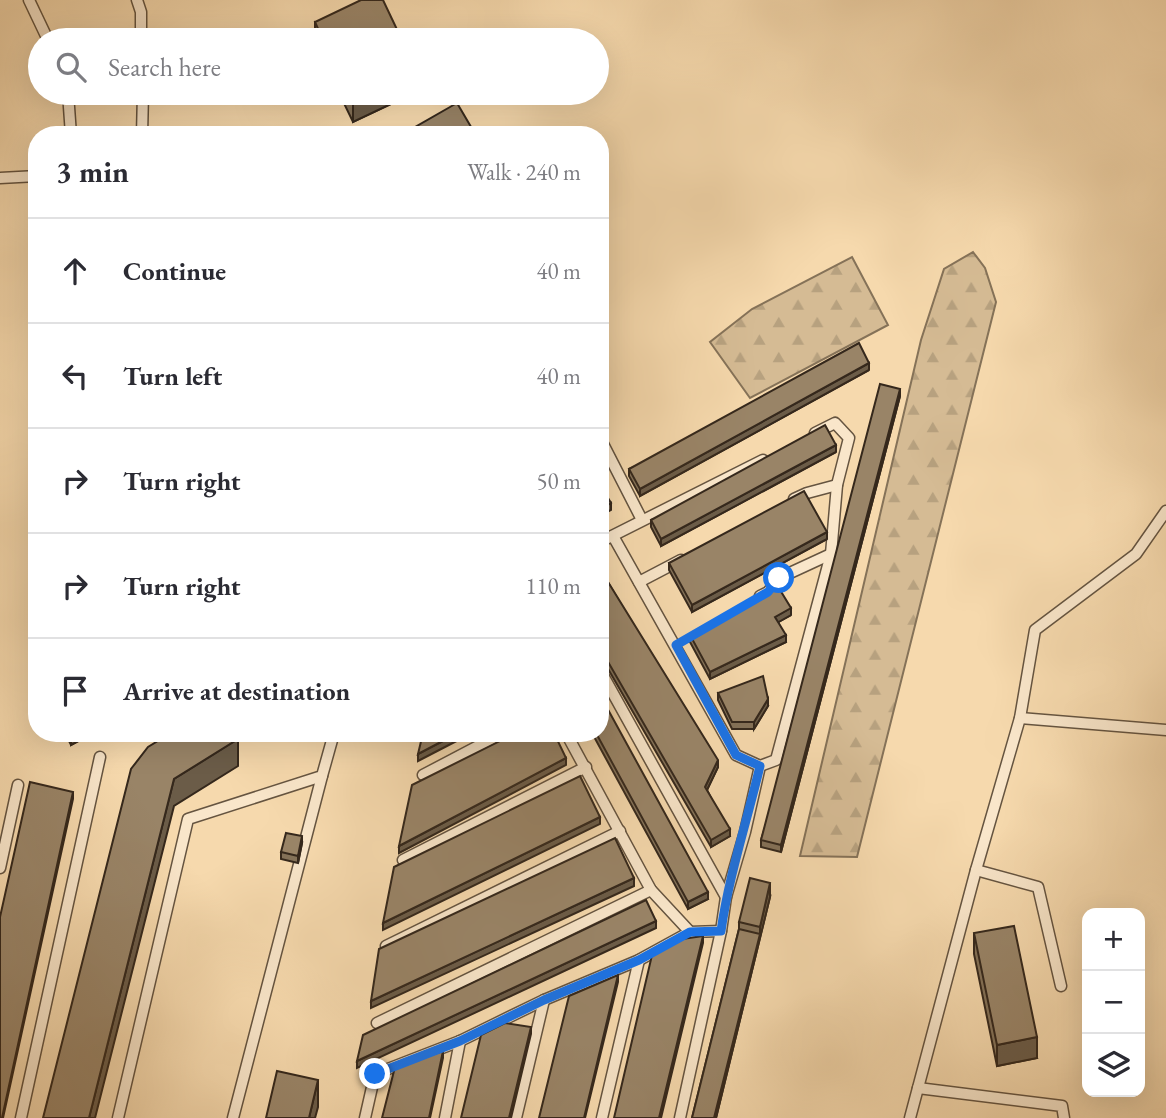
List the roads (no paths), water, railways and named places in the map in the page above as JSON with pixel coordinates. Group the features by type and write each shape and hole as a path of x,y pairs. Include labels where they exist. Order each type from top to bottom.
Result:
{"lane":[{"path":"29,0 42,28"},
{"path":"137,0 141,12 141,28"},
{"path":"69,105 70,126"},
{"path":"142,126 143,105"},
{"path":"0,178 28,176"},
{"path":"613,536 736,755 760,766 776,760 831,554 837,485 849,438 835,424 799,442"},
{"path":"609,538 775,454"},
{"path":"609,456 642,520"},
{"path":"783,505 807,493 837,485"},
{"path":"910,1118 976,870 1020,718 1035,630 1136,554 1166,511"},
{"path":"745,605 768,592 779,578 831,554"},
{"path":"639,582 687,556"},
{"path":"676,645 687,639"},
{"path":"609,686 726,898"},
{"path":"1020,718 1166,730"},
{"path":"233,1118 331,742"},
{"path":"423,775 486,742"},
{"path":"571,742 651,890 690,932"},
{"path":"21,1118 100,757"},
{"path":"403,860 586,766"},
{"path":"680,1118 726,898 760,766"},
{"path":"118,1118 188,819 322,776"},
{"path":"0,868 18,785"},
{"path":"386,946 620,831"},
{"path":"976,870 1038,887 1061,986"},
{"path":"377,1023 651,890"},
{"path":"365,1118 375,1074 460,1041 544,1000 639,960 690,932 721,931"},
{"path":"602,1118 639,960"},
{"path":"516,1118 544,1000"},
{"path":"444,1118 460,1041"},
{"path":"918,1088 1062,1106 1064,1118"}]}
